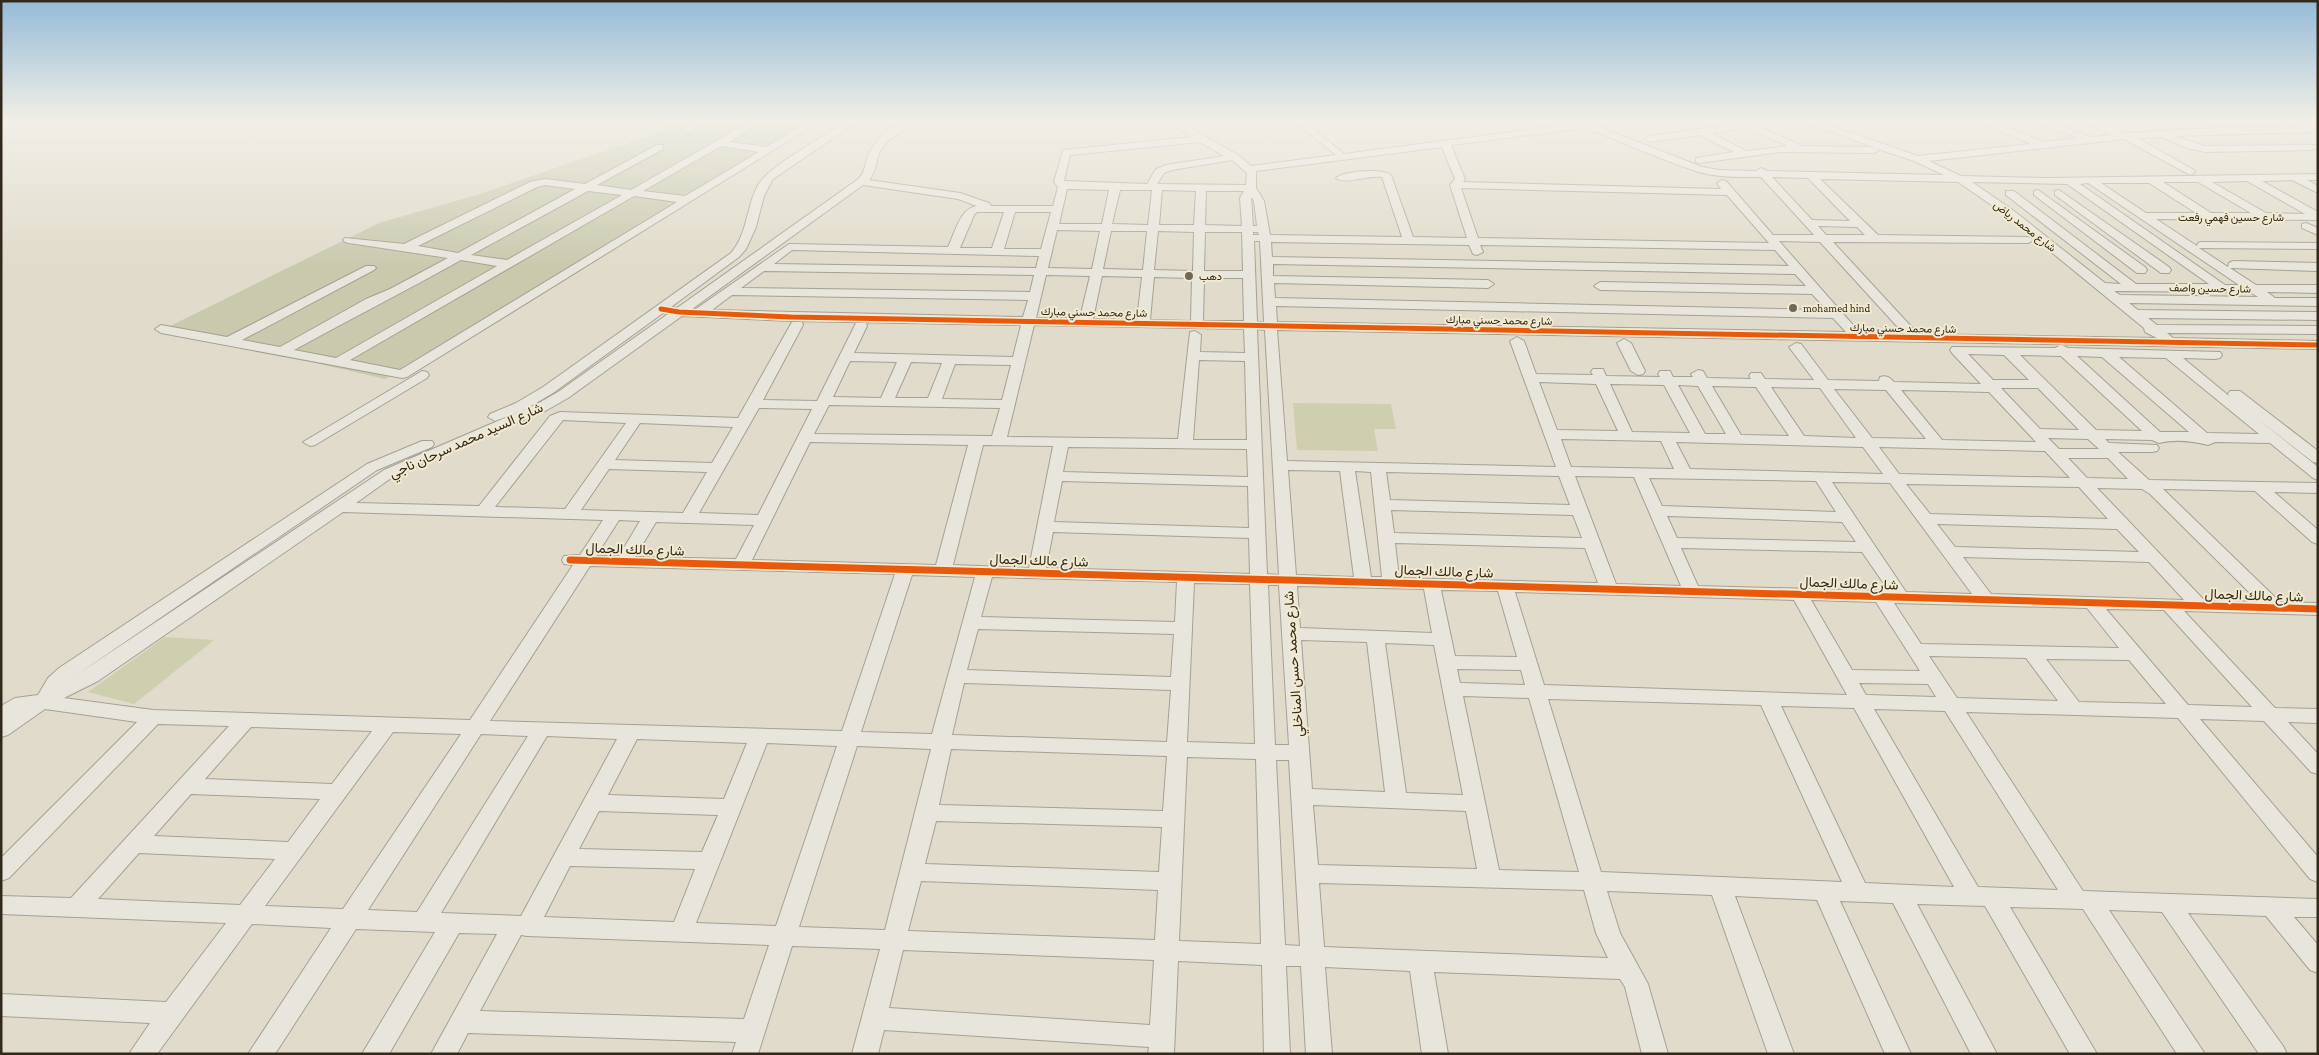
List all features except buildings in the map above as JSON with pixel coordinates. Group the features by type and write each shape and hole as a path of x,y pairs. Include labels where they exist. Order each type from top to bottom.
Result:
{"street":[{"path":"282,352 370,302 394,292 619,169"},
{"path":"338,362 673,169"},
{"path":"310,442 483,338 657,223 688,200 738,169"},
{"path":"161,329 402,374 747,169"},
{"name":"شارع السيد محمد سرحان ناجي","path":"44,701 52,687 66,673 372,467 507,412 535,398 661,309 735,255 743,246 762,186 769,177 781,169"},
{"name":"شارع السيد محمد سرحان ناجي","path":"1,730 44,701 91,676 379,479 405,465 544,407 861,182 872,169"},
{"path":"1062,169 1059,182 1063,186 1251,188"},
{"path":"1143,323 1153,228 1153,188 1160,171 1164,169"},
{"name":"شارع محمد حسن المناخلي","path":"1248,169 1251,188 1245,198 1266,260 1319,1054"},
{"path":"1455,185 1460,178 1456,169"},
{"path":"1711,169 1811,175 1946,176 2190,172 2316,176"},
{"path":"1762,172 1781,169"},
{"path":"1794,169 1930,172"},
{"name":"شارع محمد رياض","path":"1923,169 1962,180 2010,213 2118,299 2155,342"},
{"name":"شارع محمد رياض","path":"1934,169 1972,194 2028,240 2137,320"},
{"path":"2185,169 2190,172"},
{"path":"1720,171 1721,182 1728,192 1857,337"},
{"path":"1762,172 1915,338"},
{"path":"1341,178 1375,173 1386,175 1409,241"},
{"path":"2026,174 2023,175 2046,182"},
{"path":"1811,175 1875,239"},
{"path":"1962,180 2046,182 2316,176"},
{"path":"2294,177 2318,190"},
{"path":"2249,178 2318,217"},
{"path":"2200,179 2278,226"},
{"path":"2152,180 2209,217"},
{"path":"2070,181 2196,270 2243,315"},
{"path":"2091,181 2142,216"},
{"path":"2106,181 2157,220 2197,247 2233,266 2268,289"},
{"path":"406,248 534,184 553,182 688,200"},
{"path":"861,182 960,196 985,205 986,208"},
{"path":"1455,185 1728,192"},
{"path":"1455,185 1504,330"},
{"path":"998,442 1063,186"},
{"path":"1086,322 1115,187"},
{"path":"1186,444 1200,274 1200,188"},
{"path":"2088,194 2010,193 2133,287"},
{"path":"2038,193 2141,270"},
{"path":"2059,194 2165,270"},
{"path":"916,319 936,270 969,213 986,208 1057,209"},
{"path":"997,251 1011,208"},
{"path":"2010,213 2037,213"},
{"path":"2117,214 2142,216 2171,224 2242,283 2272,301"},
{"name":"شارع حسين فهمي رفعت","path":"2157,220 2209,217 2318,217"},
{"path":"1810,224 1859,224"},
{"name":"شارع حسين فهمي رفعت","path":"2171,224 2312,226"},
{"path":"2312,226 2318,232"},
{"path":"1052,227 1201,228 1256,234 1366,240 1578,244 1679,245 1773,243 1824,239 2028,240"},
{"path":"2060,230 2142,232"},
{"name":"شارع محمد حسن المناخلي","path":"1256,234 1250,275 1251,330 1277,1054"},
{"path":"349,240 509,264"},
{"path":"1366,240 1383,328"},
{"path":"1578,244 1612,309 1638,371"},
{"path":"1679,245 1742,335"},
{"path":"2166,249 2318,246"},
{"path":"699,313 789,247 1046,252"},
{"path":"2053,248 2082,248"},
{"path":"856,293 880,249"},
{"path":"1266,260 1797,270"},
{"path":"2233,266 2318,266"},
{"path":"761,267 1250,275"},
{"path":"230,341 370,268"},
{"path":"2111,270 2196,270"},
{"path":"1267,280 1488,284"},
{"path":"1600,286 1815,290"},
{"name":"شارع حسين واصف","path":"2102,286 2222,294 2253,288 2318,289"},
{"path":"730,291 1035,296"},
{"path":"688,518 754,404 807,292"},
{"path":"2118,299 2222,294 2272,301 2318,302"},
{"path":"1269,302 1836,314"},
{"path":"661,309 679,312"},
{"name":"شارع محمد حسني مبارك","path":"679,312 861,326 1028,326 1251,330 1517,341 1595,337"},
{"name":"شارع محمد حسني مبارك","path":"679,312 684,318 697,323 916,319 1028,326 1086,322 1143,323 1196,329"},
{"path":"2137,320 2243,315 2318,316"},
{"path":"2293,316 2316,330"},
{"path":"2137,320 2149,329 2316,330"},
{"path":"742,564 861,326"},
{"name":"شارع محمد حسني مبارك","path":"1271,331 1383,328 1504,330 1595,337 1796,347 2106,353 2170,348 2318,346"},
{"path":"2154,328 2170,348 2318,476"},
{"path":"2262,329 2285,345"},
{"name":"شارع محمد حسني مبارك","path":"1624,338 1742,335 2155,342 2185,354 2318,357"},
{"path":"2052,340 2168,448"},
{"path":"1517,341 1609,589"},
{"path":"1796,347 1986,599"},
{"path":"1957,350 2200,606"},
{"path":"2008,351 2136,478 2156,491 2276,608"},
{"path":"2106,353 2218,448"},
{"path":"2185,354 2318,459"},
{"path":"1193,356 1252,357"},
{"path":"846,357 1019,361"},
{"path":"886,402 906,358"},
{"path":"933,403 950,359"},
{"path":"1600,375 1638,371 1667,376"},
{"path":"1529,373 2040,384"},
{"path":"1600,375 1624,430"},
{"path":"1667,376 1697,432"},
{"path":"1700,377 1732,433"},
{"path":"1757,378 1795,435"},
{"path":"1885,381 1933,438"},
{"path":"754,404 886,402 1008,404"},
{"path":"483,512 557,418 566,415 635,420 743,423"},
{"path":"570,514 635,420"},
{"path":"1549,428 2045,442 2108,450 2168,448 2286,450"},
{"path":"1624,430 1666,437 1697,432"},
{"path":"2045,442 2092,435 2274,439"},
{"path":"1666,437 1684,473"},
{"path":"805,438 1255,445"},
{"path":"943,570 976,442"},
{"path":"1037,572 1061,442"},
{"path":"605,464 717,468"},
{"path":"1280,465 2318,488"},
{"path":"1347,467 1363,582"},
{"path":"1378,467 1391,582"},
{"path":"1639,472 1692,591"},
{"path":"1054,476 1256,482"},
{"path":"1820,476 1901,597"},
{"path":"2258,486 2318,539"},
{"path":"1383,505 1580,510"},
{"path":"339,507 764,520"},
{"path":"1657,511 1847,517"},
{"path":"261,1054 475,727 578,560 614,516"},
{"path":"624,561 652,517"},
{"path":"1925,519 2123,524"},
{"path":"1045,527 1257,533"},
{"path":"1386,538 1592,543"},
{"path":"1670,543 1868,547"},
{"path":"1950,552 2154,557"},
{"name":"شارع مالك الجمال","path":"578,560 2318,609"},
{"path":"461,1022 748,1042 904,569"},
{"path":"865,1054 927,813 942,742 942,729 985,571"},
{"path":"874,1018 1161,1046 1175,749 1186,577"},
{"path":"1431,584 1490,880"},
{"path":"1505,586 1612,942 1638,992 1656,1054"},
{"path":"1798,594 1860,702 1981,897 2084,1054"},
{"path":"1881,596 1915,650 2083,900 2192,1054"},
{"path":"2091,602 2318,873"},
{"path":"2169,605 2318,767"},
{"path":"971,623 1183,628"},
{"path":"1292,634 1442,639"},
{"path":"1375,637 1397,800"},
{"path":"1915,650 2134,654"},
{"path":"2031,652 2073,708"},
{"path":"1446,662 1528,664"},
{"path":"957,676 1179,684"},
{"path":"1845,676 1934,678"},
{"path":"1452,689 2318,716"},
{"path":"1768,699 1858,892"},
{"path":"1,715 22,704 44,701 153,717 1299,753"},
{"path":"1,872 153,717"},
{"path":"76,908 246,720"},
{"path":"142,1054 388,724"},
{"path":"423,922 542,729"},
{"path":"444,1054 461,1022 564,857 631,732"},
{"path":"681,932 760,736"},
{"path":"186,786 337,792"},
{"path":"1302,797 1475,803"},
{"path":"593,803 731,807"},
{"path":"927,813 1172,819"},
{"path":"134,844 294,851"},
{"path":"564,857 710,861"},
{"path":"911,872 1169,881"},
{"path":"1307,874 1490,880 1593,881 1721,888 2318,908"},
{"path":"1721,888 1781,1054"},
{"path":"1824,891 1898,1054"},
{"path":"1900,894 1984,1054"},
{"path":"2168,903 2274,1054"},
{"path":"1,905 1627,969"},
{"path":"2272,906 2318,963"},
{"path":"375,1054 452,923"},
{"path":"1420,961 1435,1054"},
{"path":"1,1005 172,1013"}],"green space":[{"path":"552,169 731,169 385,379 166,328 379,223 480,194"},
{"path":"1293,403 1391,404 1396,429 1374,429 1378,451 1297,450"},
{"path":"165,637 214,640 134,704 88,692"}],"cycle path":[{"path":"661,309 679,312 791,317 2318,345"},
{"path":"570,560 2318,609"}],"place":[{"name":"دهب","path":"1189,276"},
{"name":"mohamed hind","path":"1793,308"}]}
